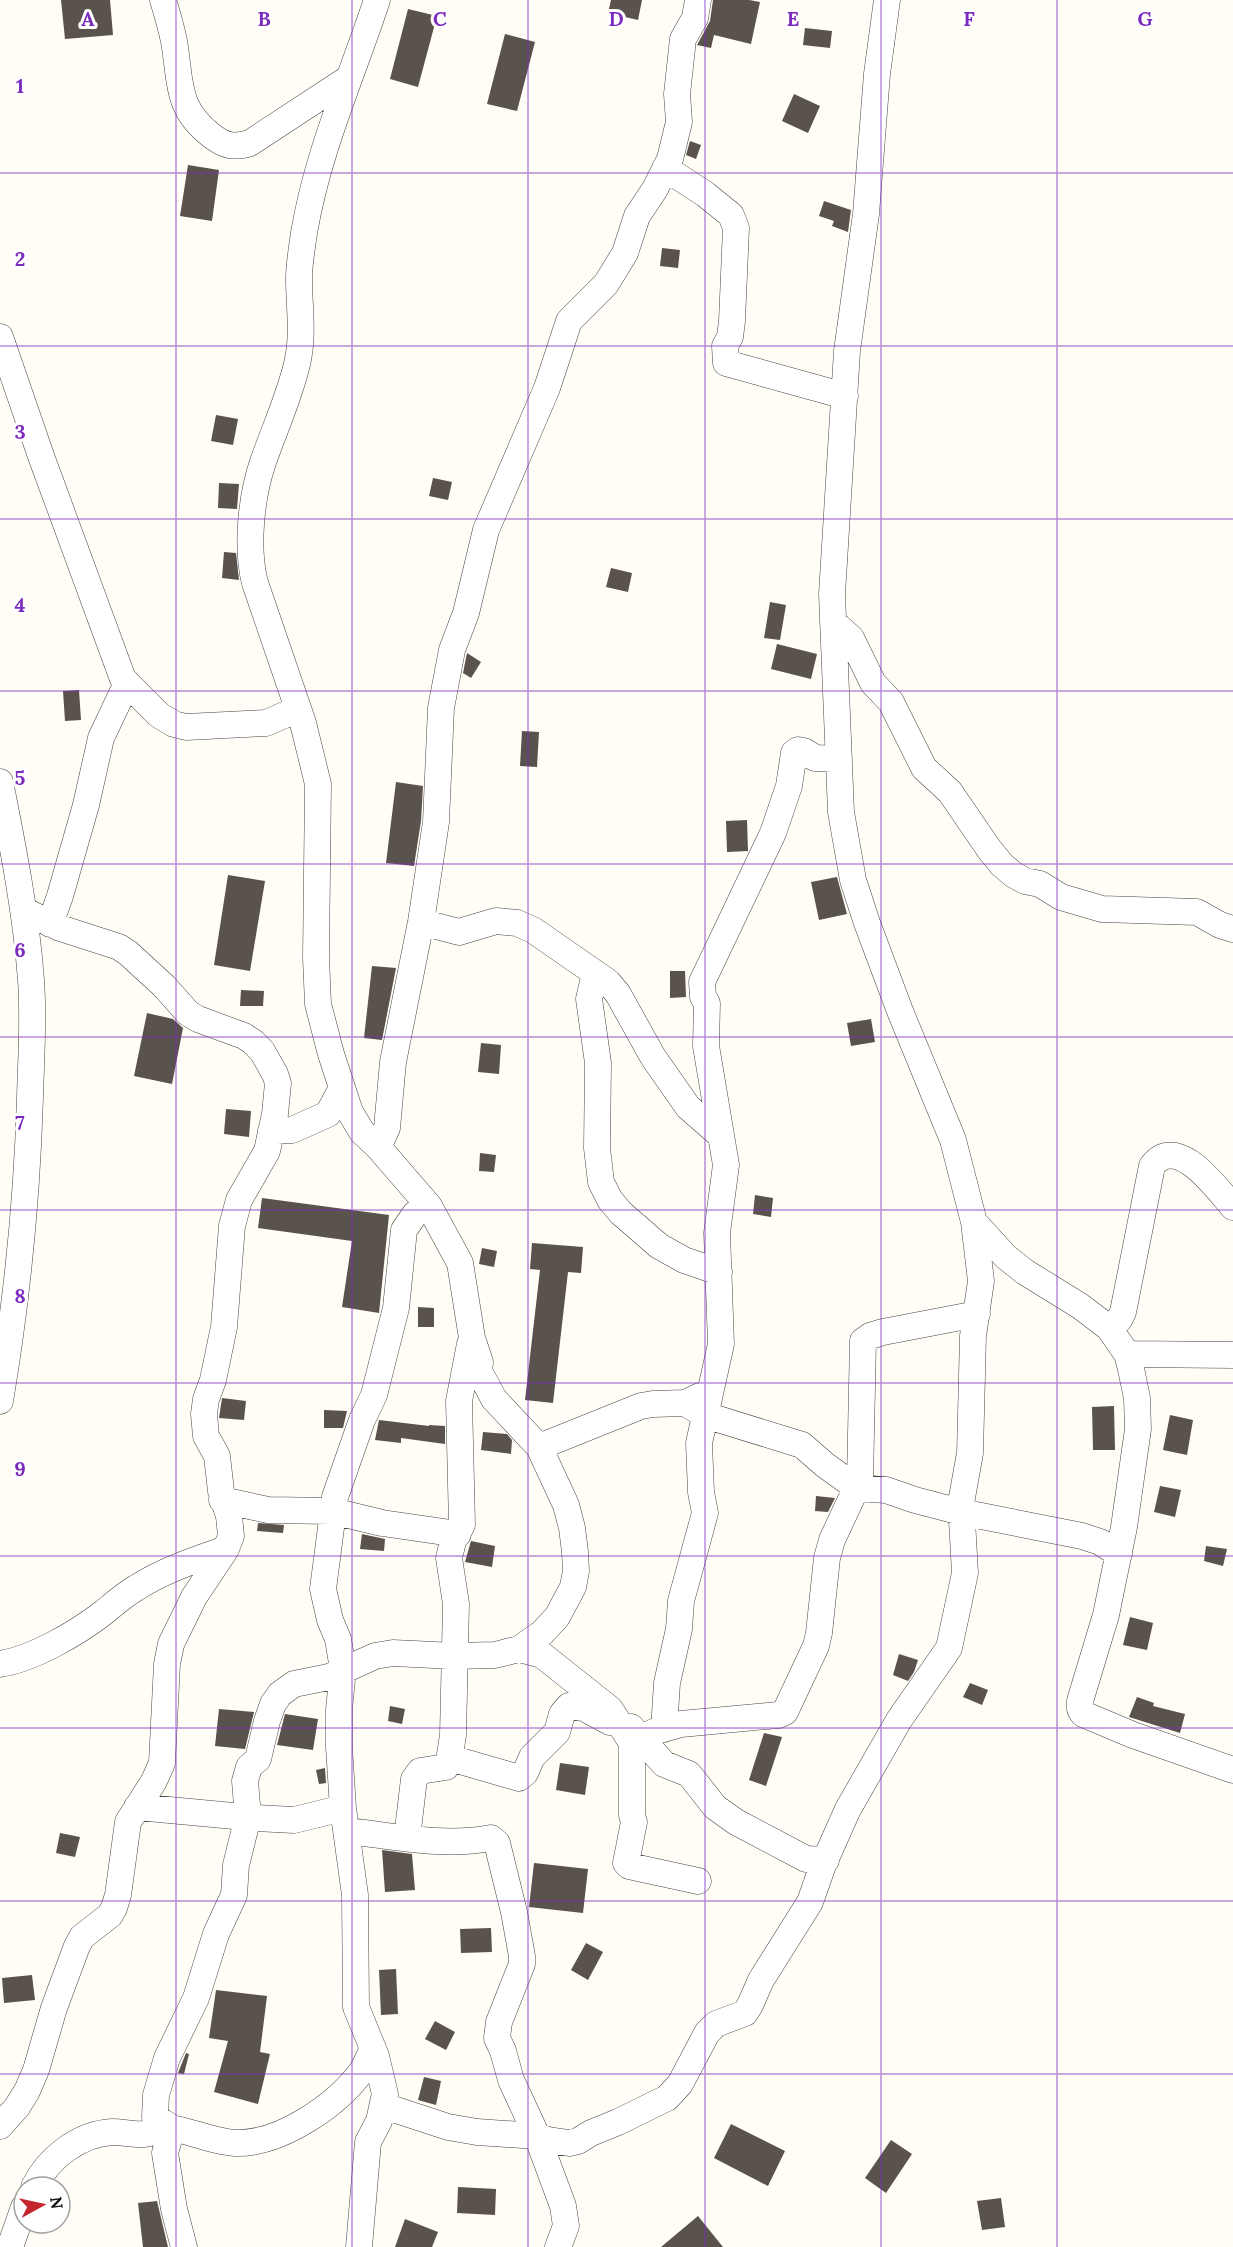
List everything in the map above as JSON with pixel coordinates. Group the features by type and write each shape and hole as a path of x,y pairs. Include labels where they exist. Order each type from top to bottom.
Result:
{"street":[{"path":"163,0 174,40 180,91 187,112 199,126 224,146 240,146 250,143 349,78"},
{"path":"373,2048 362,2071 317,2113 265,2139 237,2143 172,2128 155,2117 156,2095 169,2052 196,1998 216,1934 234,1895 236,1865 248,1817 245,1781 249,1767 258,1759 273,1704 280,1694 294,1684 329,1677 375,1656 393,1653 495,1655 534,1646 557,1617 573,1587 576,1570 576,1552 566,1505 539,1448 494,1399 479,1371 480,1362 472,1338 460,1263 429,1206 362,1132 350,1112 342,1088 318,1004 316,958 318,784 298,709 250,565 256,490 262,465 297,366 302,339 299,276 307,222 326,141 377,0"},
{"path":"378,1147 387,1128 393,1062 422,921 436,822 441,708 452,650 466,613 486,530 547,388 569,321 606,284 625,253 637,216 655,189 670,159 678,131 677,94 683,39 695,18 698,0"},
{"path":"384,2106 458,2129 537,2136 561,2143 578,2141 667,2098 685,2075 707,2033 716,2024 745,2013 761,1980 810,1902 848,1809 899,1720 949,1648 965,1573 961,1512 970,1453 973,1336 981,1281 974,1222 953,1140 900,1011 853,880 841,812 833,622 834,562 847,351 866,214 877,74 887,0"},
{"path":"665,168 705,194 731,215 736,228 732,321 730,337 725,346 726,363 845,396"},
{"path":"0,337 90,587 112,655 123,679 159,715 174,724 186,727 266,723 298,709"},
{"path":"833,622 851,638 873,683 891,702 924,768 950,792 989,849 1014,875 1025,881 1041,884 1061,897 1102,909 1197,912 1220,925 1233,929"},
{"path":"50,924 86,805 101,738 127,683"},
{"path":"664,1729 667,1683 679,1629 681,1601 705,1513 701,1492 700,1403 721,1344 717,1233 726,1165 706,1047 707,1003 703,997 702,982 773,832 789,786 794,753 804,750 815,758 839,759"},
{"path":"0,782 4,829 23,910 31,979 33,1031 23,1238 0,1401"},
{"path":"0,2126 17,2107 27,2091 36,2070 54,2008 82,1937 110,1915 114,1908 118,1895 128,1822 162,1763 167,1664 171,1644 194,1597 226,1549 231,1536 231,1526 222,1500 217,1456 206,1436 204,1414 224,1327 232,1226 239,1200 267,1150 277,1104 278,1083 262,1051 253,1042 244,1036 188,1013 164,986 119,946 50,924 23,910"},
{"path":"422,921 459,932 496,921 517,923 533,930 608,982 618,994 653,1057 688,1107 720,1135"},
{"path":"595,973 589,999 598,1063 597,1148 600,1182 615,1207 659,1246 684,1260 719,1272"},
{"path":"271,1131 292,1130 328,1114 342,1088"},
{"path":"1109,1328 1119,1320 1123,1312 1152,1166 1156,1160 1171,1155 1186,1159 1208,1179 1233,1208"},
{"path":"359,2247 368,2142 384,2106 385,2094 373,2048 356,2007 355,1894 345,1820 339,1747 339,1710 343,1669 338,1639 330,1620 323,1588 332,1511 340,1481 379,1377 396,1308 404,1230 415,1214 429,1206"},
{"path":"974,1222 1006,1257 1025,1272 1080,1306 1109,1328 1127,1354 1137,1398 1138,1429 1119,1554 1106,1615 1080,1701 1080,1708 1083,1714 1133,1735 1233,1770"},
{"path":"636,1742 681,1724 778,1715 785,1712 816,1646 827,1558 832,1540 857,1488 861,1466 863,1341 883,1332 977,1314"},
{"path":"407,1838 414,1779 420,1771 446,1767 450,1758 453,1735 456,1604 449,1558 450,1548 462,1526 463,1519 460,1489 459,1401 472,1338"},
{"path":"1127,1354 1233,1355"},
{"path":"539,1448 641,1406 700,1403 802,1445 857,1488 886,1490 961,1512 1082,1536 1100,1542 1119,1554"},
{"path":"222,1500 268,1510 332,1511 382,1523 458,1534"},
{"path":"0,1664 26,1657 63,1638 137,1587 166,1571 226,1549"},
{"path":"534,1646 627,1722 636,1742 632,1815 634,1822 626,1863 629,1866 698,1881"},
{"path":"450,1758 519,1778 525,1773 532,1757 557,1732 562,1714 569,1706 584,1708 611,1722 664,1764 689,1774 715,1807 736,1822 806,1859 826,1860"},
{"path":"137,1807 294,1820 345,1820 407,1838 445,1843 491,1838 497,1843 514,1911 522,1956 496,2038 510,2080 537,2136 566,2216 566,2226 558,2247"},
{"path":"40,2175 60,2152 86,2139 110,2132 143,2134 172,2128"},
{"path":"172,2128 165,2153 174,2210 184,2247"}],"building":[{"path":"61,0 110,0 113,35 65,39"},
{"path":"611,0 642,0 638,20 608,13"},
{"path":"713,0 760,2 751,44 714,35 711,48 697,45 710,21"},
{"path":"408,9 437,16 418,87 390,79"},
{"path":"805,28 832,31 830,48 803,45"},
{"path":"505,34 535,42 517,111 487,104"},
{"path":"794,94 820,106 808,133 782,121"},
{"path":"690,141 701,145 696,159 686,155"},
{"path":"188,165 219,170 212,221 180,216"},
{"path":"824,201 851,210 848,232 832,226 834,221 819,216"},
{"path":"662,248 680,250 678,268 660,266"},
{"path":"216,415 238,419 233,445 211,441"},
{"path":"433,478 452,482 448,500 429,496"},
{"path":"219,483 239,484 237,509 218,508"},
{"path":"224,552 236,553 239,580 222,578"},
{"path":"611,568 632,573 628,592 606,587"},
{"path":"770,602 786,605 780,640 764,638"},
{"path":"777,644 817,654 811,679 771,669"},
{"path":"467,653 481,662 471,678 463,673"},
{"path":"79,690 81,720 65,721 63,691"},
{"path":"522,731 539,732 537,767 520,766"},
{"path":"396,782 423,786 421,821 414,866 386,863"},
{"path":"747,820 748,851 727,852 726,821"},
{"path":"228,875 265,881 250,971 214,965"},
{"path":"837,877 847,914 819,920 811,882"},
{"path":"372,966 396,968 382,1040 364,1038"},
{"path":"670,971 685,971 686,997 670,998"},
{"path":"241,990 264,991 263,1006 240,1006"},
{"path":"147,1013 173,1019 183,1028 172,1084 134,1076"},
{"path":"871,1019 875,1042 851,1046 847,1023"},
{"path":"481,1043 501,1045 499,1074 478,1072"},
{"path":"226,1109 251,1111 249,1137 224,1134"},
{"path":"480,1153 496,1155 494,1172 479,1171"},
{"path":"755,1195 773,1198 771,1217 753,1214"},
{"path":"262,1198 389,1215 379,1313 342,1307 352,1241 258,1228"},
{"path":"532,1243 583,1247 581,1273 568,1272 553,1403 525,1400 540,1270 530,1269"},
{"path":"482,1248 497,1251 494,1267 479,1264"},
{"path":"418,1307 434,1308 434,1327 418,1327"},
{"path":"222,1398 246,1401 244,1420 219,1418"},
{"path":"1114,1406 1115,1450 1093,1450 1092,1407"},
{"path":"324,1410 347,1411 343,1428 324,1428"},
{"path":"1170,1415 1193,1420 1187,1455 1163,1450"},
{"path":"379,1420 445,1426 445,1444 401,1438 401,1443 375,1440"},
{"path":"483,1432 507,1434 512,1440 511,1454 481,1450"},
{"path":"1160,1486 1181,1490 1175,1517 1154,1512"},
{"path":"816,1496 835,1498 828,1512 815,1511"},
{"path":"258,1523 284,1525 283,1533 257,1531"},
{"path":"362,1534 385,1539 384,1551 360,1549"},
{"path":"471,1541 495,1546 492,1567 465,1562"},
{"path":"1206,1546 1227,1549 1223,1566 1204,1561"},
{"path":"1130,1617 1153,1623 1147,1650 1123,1645"},
{"path":"899,1654 918,1660 908,1681 893,1675"},
{"path":"970,1683 988,1690 982,1705 963,1697"},
{"path":"1137,1697 1154,1703 1153,1706 1185,1714 1180,1733 1129,1717"},
{"path":"390,1706 405,1709 402,1724 388,1721"},
{"path":"219,1709 254,1712 245,1749 215,1746"},
{"path":"285,1714 318,1719 313,1750 277,1745"},
{"path":"764,1733 782,1737 766,1786 749,1780"},
{"path":"560,1763 589,1767 585,1795 556,1790"},
{"path":"325,1768 326,1783 319,1784 316,1770"},
{"path":"60,1833 80,1837 75,1857 56,1853"},
{"path":"382,1850 412,1854 415,1890 385,1892"},
{"path":"534,1863 588,1869 583,1913 529,1907"},
{"path":"491,1928 492,1952 461,1953 460,1929"},
{"path":"586,1943 603,1952 588,1980 571,1970"},
{"path":"396,1969 398,2014 381,2015 379,1970"},
{"path":"32,1975 35,2000 4,2003 2,1978"},
{"path":"216,1990 267,1996 260,2052 270,2054 258,2104 214,2092 228,2041 209,2038"},
{"path":"435,2021 455,2032 446,2050 425,2039"},
{"path":"186,2053 189,2054 184,2074 178,2073"},
{"path":"424,2077 441,2081 436,2105 418,2100"},
{"path":"731,2124 785,2151 768,2186 714,2158"},
{"path":"891,2140 912,2154 886,2193 865,2178"},
{"path":"458,2187 496,2189 495,2215 457,2213"},
{"path":"1001,2198 1005,2227 982,2230 977,2201"},
{"path":"157,2201 168,2247 143,2247 138,2203"},
{"path":"698,2216 723,2247 661,2247"},
{"path":"405,2219 438,2232 432,2247 395,2247"}]}
